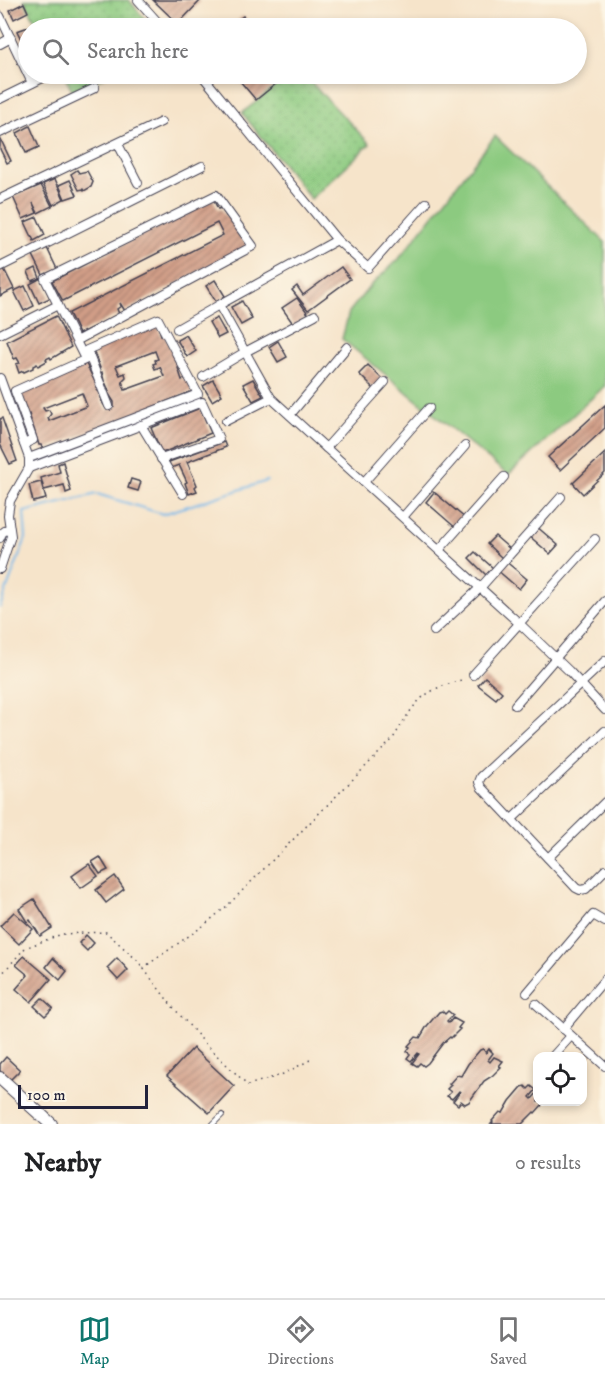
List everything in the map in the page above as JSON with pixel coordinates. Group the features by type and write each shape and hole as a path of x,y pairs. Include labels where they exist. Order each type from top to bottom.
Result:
{"street":[{"path":"138,0 154,18"},
{"path":"0,16 18,53"},
{"path":"0,44 11,38"},
{"path":"0,99 30,84"},
{"path":"209,84 337,240 368,268 426,204"},
{"path":"0,133 95,88"},
{"path":"0,199 161,122"},
{"path":"118,144 138,183"},
{"path":"0,267 202,166"},
{"path":"76,341 253,246 216,195 45,279 76,341 88,358 109,406"},
{"path":"177,328 337,240"},
{"path":"0,334 58,305"},
{"path":"219,305 271,398 520,624 605,710"},
{"path":"203,377 315,315"},
{"path":"29,458 198,394 158,320 87,350 88,358"},
{"path":"290,415 347,348"},
{"path":"24,444 33,440 15,391 88,358"},
{"path":"0,378 29,458 29,468 10,501 8,515 11,536 0,569"},
{"path":"326,448 385,382"},
{"path":"226,421 271,398"},
{"path":"29,468 202,402 219,439 162,459"},
{"path":"364,482 429,408"},
{"path":"141,425 183,494"},
{"path":"403,517 465,446"},
{"path":"439,550 504,477"},
{"path":"434,631 480,588 561,497"},
{"path":"0,538 2,533 9,528"},
{"path":"473,675 594,539"},
{"path":"515,705 605,601"},
{"path":"605,661 479,782 481,787 580,890 586,889 605,870"},
{"path":"512,819 605,731"},
{"path":"548,858 605,802"},
{"path":"527,993 593,915 605,922"},
{"path":"563,1029 605,979"},
{"path":"536,1004 604,1064"},
{"path":"557,1052 571,1036"},
{"path":"0,1078 51,1124"}],"lane":[{"path":"213,1124 222,1115"}],"path":[{"path":"143,968 203,926 264,870 392,740 408,714 421,699 442,686 473,675"},
{"path":"0,976 25,948 62,934 106,932 143,968 209,1048 248,1085 281,1075 310,1060"}],"green space":[{"path":"24,0 129,0 144,18 34,18"},
{"path":"69,84 89,84 73,92"},
{"path":"278,84 313,84 370,144 311,199 242,113"},
{"path":"495,136 605,242 605,386 508,475 342,339 349,312 370,286 398,260"}],"building":[{"path":"153,0 201,0 184,18 172,18"},
{"path":"24,3 28,12 14,19 10,10"},
{"path":"242,84 276,84 256,100"},
{"path":"30,126 39,147 26,153 17,133"},
{"path":"0,138 11,161 7,163 0,149"},
{"path":"77,170 79,173 87,171 93,182 91,187 84,191 79,190 71,174"},
{"path":"55,179 64,199 53,205 43,184"},
{"path":"70,180 77,195 65,199 59,185"},
{"path":"41,185 52,206 38,213 33,203 37,213 23,219 13,197"},
{"path":"213,199 218,209 221,208 226,216 228,215 248,246 125,311 120,303 121,306 117,309 119,314 79,334 69,313 223,235 217,223 63,301 52,281"},
{"path":"37,217 45,235 34,241 25,222"},
{"path":"47,248 57,269 43,275 33,255"},
{"path":"341,267 350,279 308,310 292,290 297,286 303,295"},
{"path":"36,268 40,278 32,281 28,272"},
{"path":"4,269 14,289 0,296 0,271"},
{"path":"41,278 50,298 39,303 30,284"},
{"path":"215,280 225,296 216,302 206,286"},
{"path":"25,286 34,306 24,311 14,291"},
{"path":"297,298 309,315 294,325 282,308"},
{"path":"242,301 252,319 241,325 231,307"},
{"path":"56,316 71,347 51,359 50,357 46,359 47,361 38,366 37,364 19,373 16,364 20,363 17,358 14,359 7,341"},
{"path":"217,318 226,334 218,338 209,322"},
{"path":"157,323 161,335 164,334 175,356 173,356 182,380 186,378 193,391 43,450 18,392 86,364 107,410 114,407 102,372 100,373 98,369 100,368 93,350","holes":["155,351 158,359 153,364 155,369 160,367 164,376 125,390 122,381 126,377 125,373 120,375 116,366","82,393 87,406 49,421 51,414 49,410 45,411 43,408"]},
{"path":"186,335 196,351 187,357 177,340"},
{"path":"278,341 287,357 278,362 269,347"},
{"path":"368,365 385,382 376,391 359,374"},
{"path":"253,379 263,396 253,401 243,384"},
{"path":"213,380 222,395 212,401 203,386"},
{"path":"605,405 605,428 560,470 548,457"},
{"path":"200,408 211,433 162,453 151,428"},
{"path":"2,418 17,461 10,464 0,444 0,419"},
{"path":"224,442 226,447 187,462 197,485 195,487 197,491 189,494 185,483 187,482 179,465 171,468 169,462"},
{"path":"605,453 605,473 583,494 573,483"},
{"path":"63,462 71,491 66,493 64,485 44,490 41,478 60,472 58,464"},
{"path":"131,479 141,482 138,491 128,488"},
{"path":"41,482 46,499 33,502 29,485"},
{"path":"434,492 466,519 457,529 426,502"},
{"path":"535,525 558,545 550,554 527,534"},
{"path":"495,536 510,549 502,558 487,544"},
{"path":"475,552 493,568 486,575 469,558"},
{"path":"504,560 527,579 519,589 496,569"},
{"path":"485,677 502,692 496,699 478,685"},
{"path":"100,857 108,870 100,874 92,862"},
{"path":"89,864 98,876 81,888 72,876"},
{"path":"115,876 124,889 106,903 96,890"},
{"path":"34,899 52,928 40,936 30,920 27,922 19,909"},
{"path":"14,912 33,929 19,944 0,926"},
{"path":"86,935 94,943 87,951 79,943"},
{"path":"24,956 51,979 31,1002 16,989 28,975 16,965"},
{"path":"53,958 67,971 60,980 46,967"},
{"path":"117,958 128,970 118,980 107,968"},
{"path":"42,998 53,1008 45,1016 34,1006"},
{"path":"442,1011 445,1014 448,1011 453,1015 447,1021 449,1023 453,1018 462,1023 458,1028 460,1029 443,1043 428,1063 424,1066 420,1063 417,1066 412,1063 419,1054 411,1061 407,1058 410,1054 407,1051 410,1047 408,1046 416,1037 420,1038 427,1026"},
{"path":"193,1048 234,1086 209,1113 167,1076"},
{"path":"483,1049 486,1053 489,1049 493,1053 488,1060 490,1062 494,1057 503,1061 499,1066 501,1067 484,1081 469,1102 465,1104 461,1101 458,1105 453,1101 460,1092 452,1099 447,1096 451,1092 447,1089 451,1085 449,1084 457,1075 461,1076 468,1064"},
{"path":"6,1057 20,1070 10,1080 0,1071 0,1064"},
{"path":"522,1087 533,1088 530,1097 533,1098 533,1106 541,1106 522,1124 491,1124 500,1112 503,1113"}],"waterway":[{"path":"0,607 26,538 24,512 97,494 163,514 267,481"}]}
